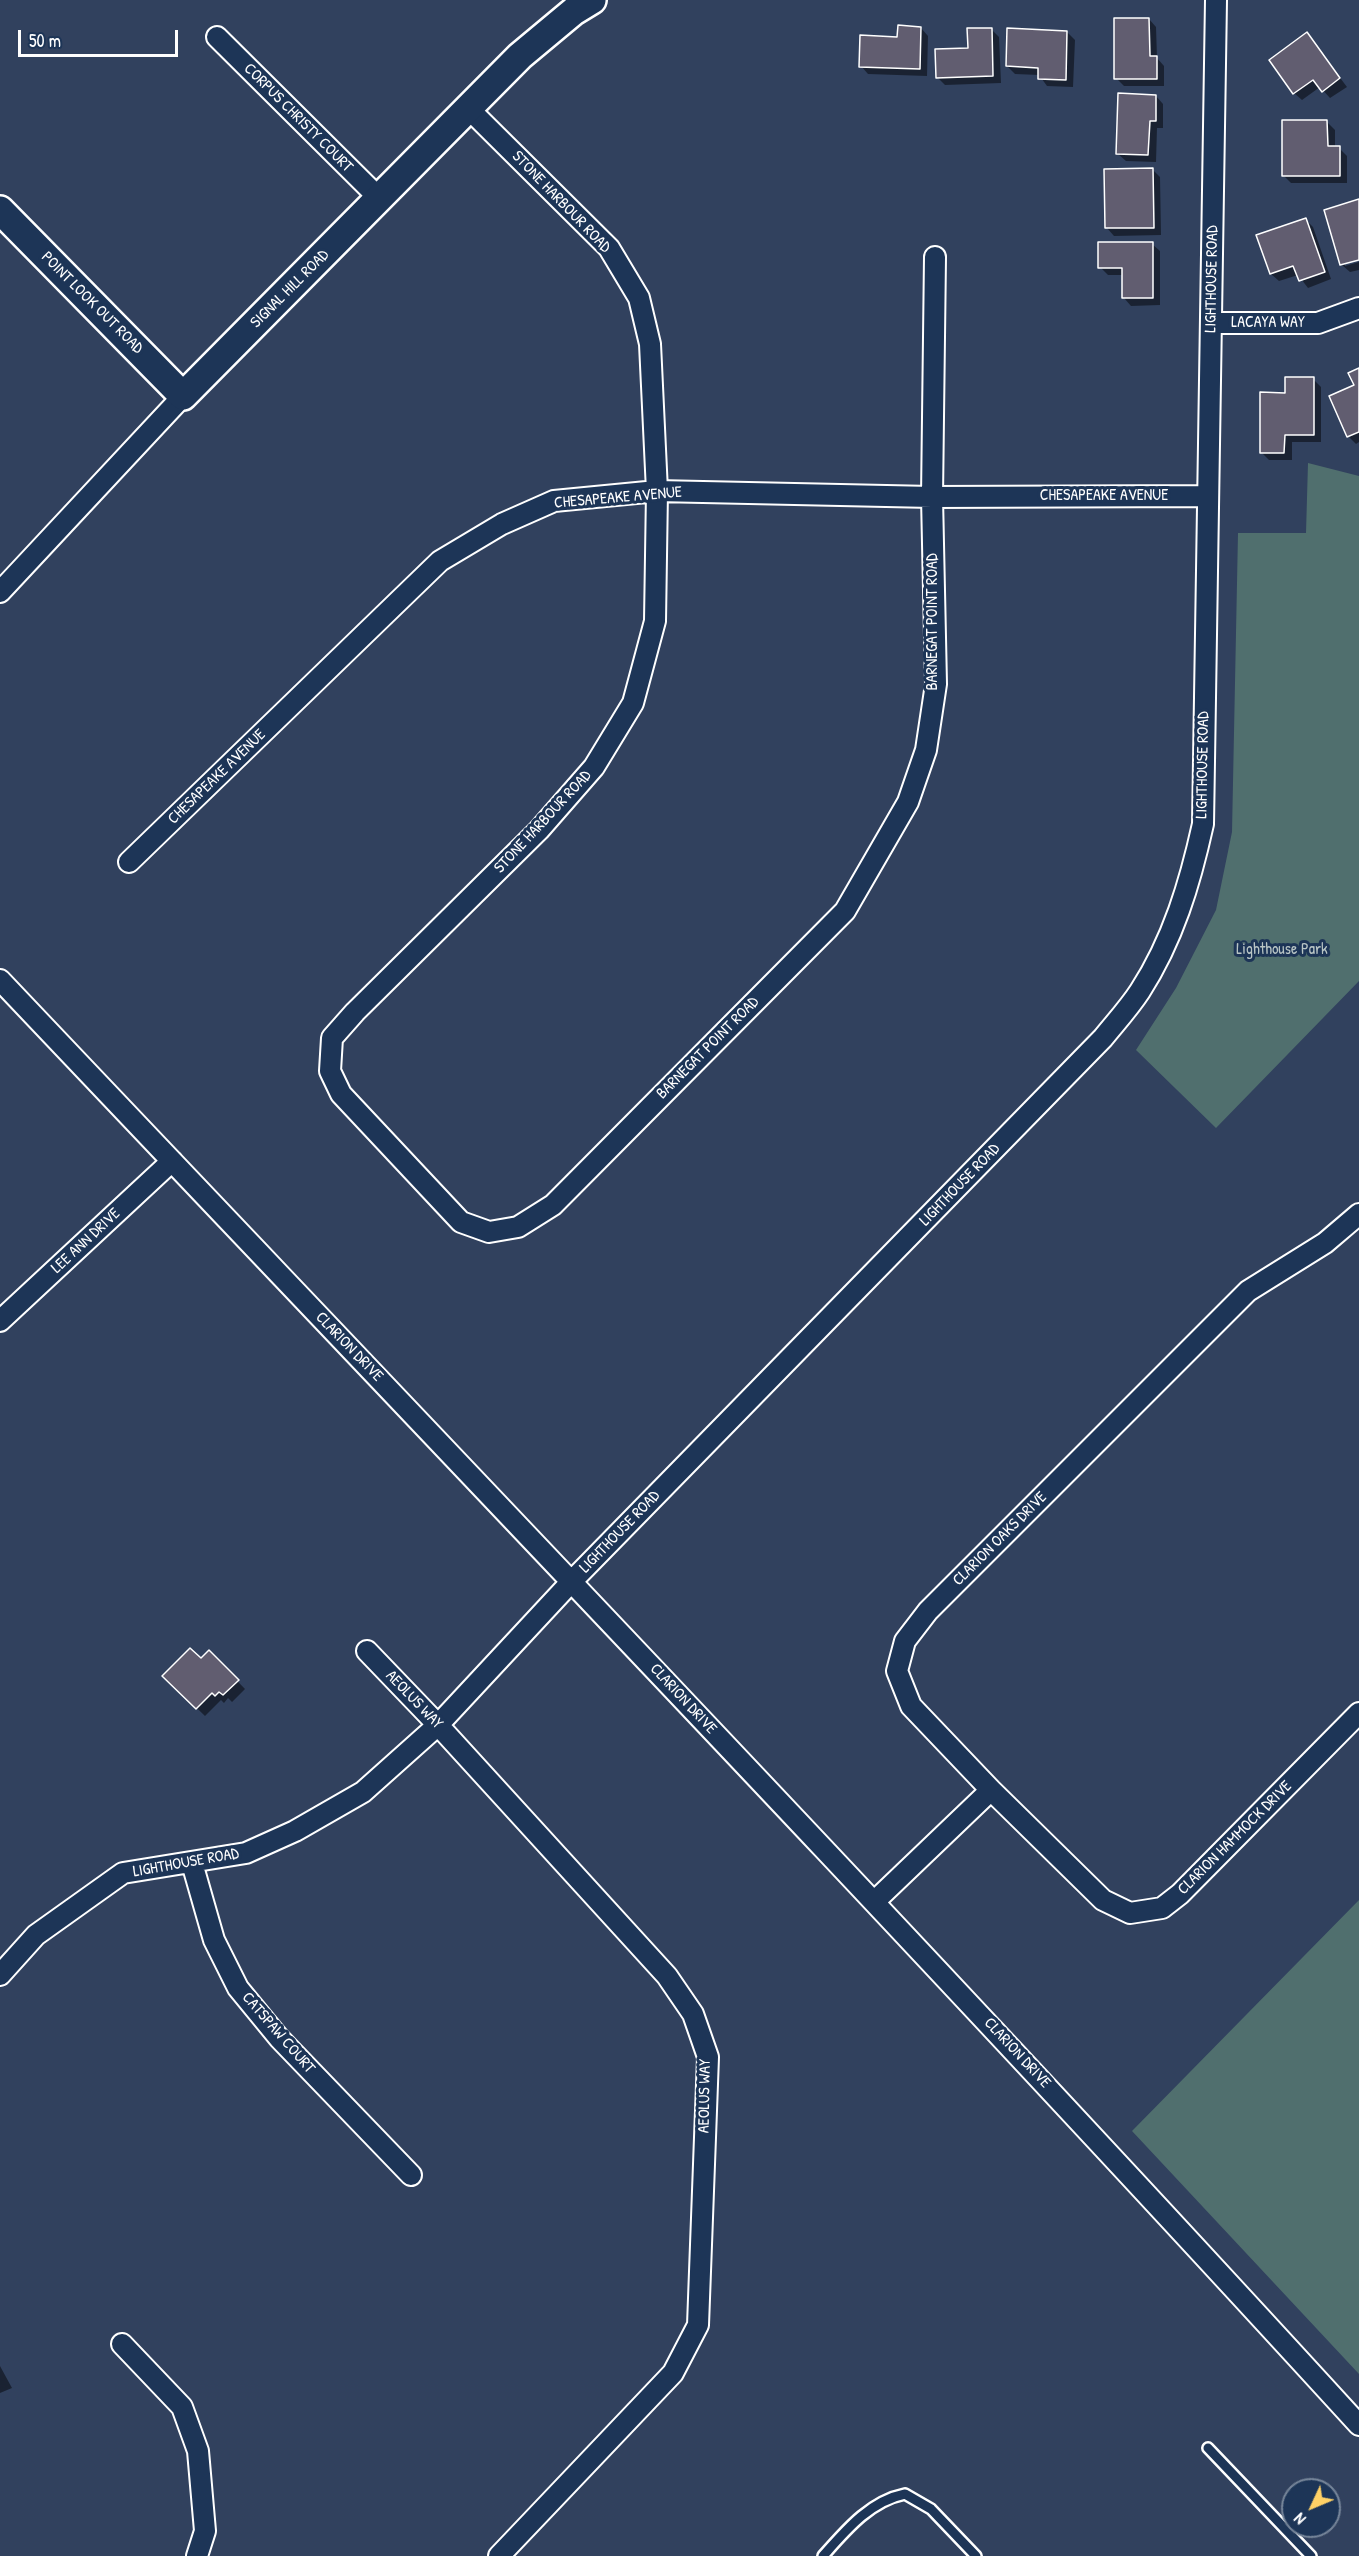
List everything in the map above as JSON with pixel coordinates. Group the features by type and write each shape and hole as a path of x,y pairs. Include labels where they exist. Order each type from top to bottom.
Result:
{"street":[{"name":"LIGHTHOUSE ROAD","path":"0,1975 36,1935 123,1873 246,1853 296,1831 363,1792 438,1725 572,1581 1102,1038 1140,992 1165,944 1188,889 1203,824 1216,0"},
{"name":"SIGNAL HILL ROAD","path":"0,592 183,396 520,56 578,4"},
{"name":"CORPUS CHRISTY COURT","path":"217,37 379,198"},
{"name":"STONE HARBOUR ROAD","path":"468,108 609,248 639,298 650,344 657,491 655,621 633,703 594,767 540,830 355,1012 332,1038 330,1071 341,1094 461,1222 489,1232 518,1227 553,1205"},
{"name":"POINT LOOK OUT ROAD","path":"0,210 183,396"},
{"name":"BARNEGAT POINT ROAD","path":"553,1205 845,911 908,802 926,750 936,684 932,497 935,257"},
{"name":"LACAYA WAY","path":"1211,323 1318,323 1359,308"},
{"name":"CHESAPEAKE AVENUE","path":"129,862 440,561 502,524 554,501 657,491 932,497 1209,496"},
{"name":"CLARION DRIVE","path":"0,980 572,1581 1112,2154 1359,2426"},
{"name":"LEE ANN DRIVE","path":"0,1321 172,1161"},
{"name":"CLARION OAKS DRIVE","path":"991,1790 912,1706 897,1671 905,1641 928,1611 1248,1291 1325,1243 1359,1214"},
{"name":"AEOLUS WAY","path":"367,1651 438,1725 667,1976 693,2014 708,2056 698,2325 673,2373 499,2556"},
{"name":"CLARION HAMMOCK DRIVE","path":"991,1790 1103,1900 1130,1912 1162,1908 1180,1894 1359,1713"},
{"path":"875,1902 991,1790"},
{"name":"CATSPAW COURT","path":"192,1863 214,1940 238,1988 279,2038 411,2175"},
{"path":"122,2344 182,2407 198,2451 205,2531 197,2556"}],"lane":[{"path":"1208,2448 1311,2556"},
{"path":"823,2556 850,2525 886,2498 905,2494 931,2509 976,2556"}],"green space":[{"name":"Lighthouse Park","path":"1308,463 1359,476 1359,981 1216,1128 1136,1050 1176,988 1216,910 1232,832 1238,533 1306,533"},
{"path":"1359,1900 1359,2374 1132,2131"}],"building":[{"path":"1114,18 1149,18 1150,56 1157,56 1157,79 1114,79"},
{"path":"898,25 921,27 920,69 859,67 860,35 897,37"},
{"path":"967,28 992,28 993,76 936,78 935,49 968,48"},
{"path":"1007,28 1067,31 1066,80 1038,79 1038,68 1006,66"},
{"path":"1307,32 1340,78 1322,92 1313,80 1293,94 1269,60"},
{"path":"1118,93 1156,95 1156,121 1150,121 1148,155 1116,154"},
{"path":"1282,120 1327,120 1328,146 1340,146 1340,176 1282,176"},
{"path":"1153,168 1154,228 1105,228 1104,169"},
{"path":"1359,199 1359,260 1340,265 1324,210"},
{"path":"1306,218 1325,272 1299,281 1293,266 1270,274 1256,235"},
{"path":"1098,242 1153,242 1153,298 1122,298 1122,268 1098,268"},
{"path":"1359,368 1359,432 1347,437 1329,396 1354,385 1348,373"},
{"path":"1285,377 1314,377 1314,435 1285,435 1284,453 1260,453 1260,392 1285,393"},
{"path":"190,1648 201,1658 209,1650 239,1680 223,1695 219,1692 215,1696 212,1693 196,1709 162,1676"}]}
